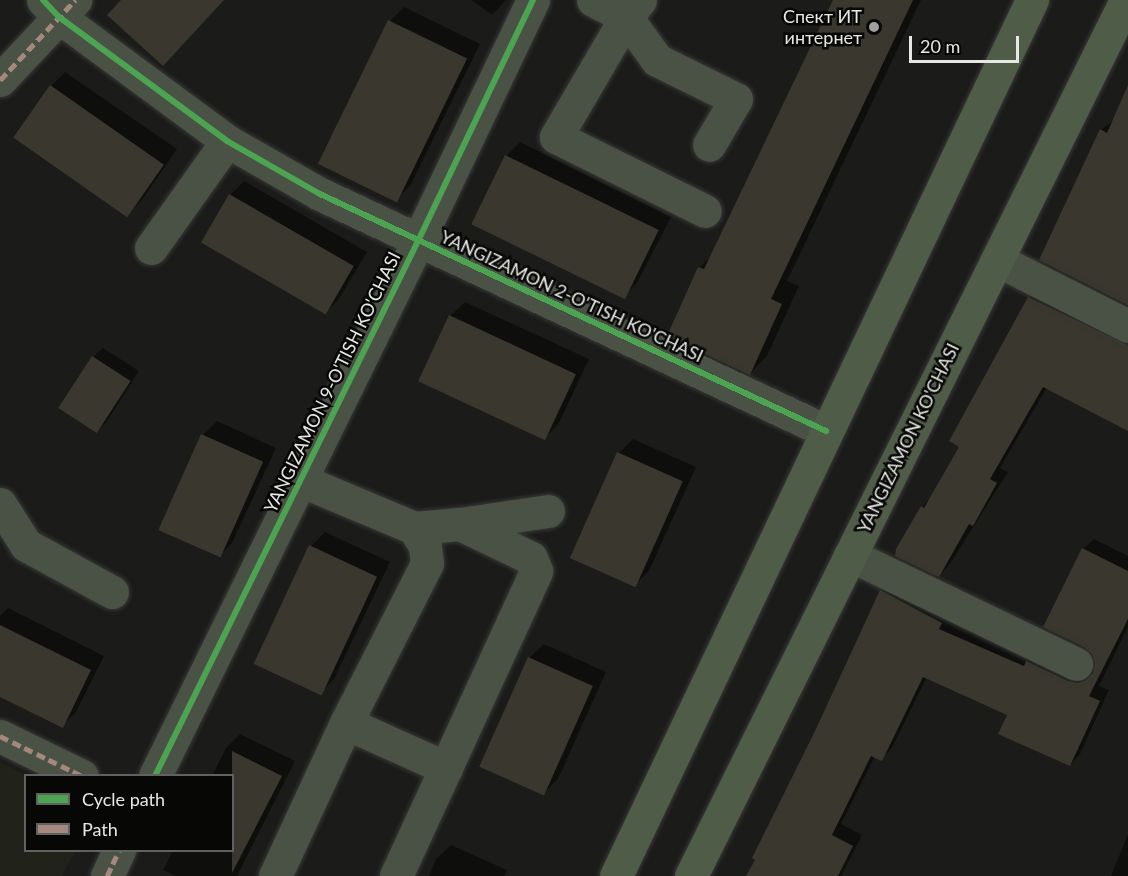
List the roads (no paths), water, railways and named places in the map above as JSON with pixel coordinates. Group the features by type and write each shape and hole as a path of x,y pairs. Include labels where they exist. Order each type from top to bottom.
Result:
{"main road":[{"path":"616,876 1032,0"},
{"name":"YANGIZAMON KO'CHASI","path":"692,876 1126,0"}],"street":[{"name":"YANGIZAMON 9-O'TISH KO'CHASI","path":"156,774 418,241 533,0"},
{"path":"593,0 633,9"},
{"name":"YANGIZAMON 2-O'TISH KO'CHASI","path":"59,6 227,141 320,194 826,431"},
{"path":"0,80 59,6"},
{"path":"633,9 657,60 736,99 709,145"},
{"path":"633,9 556,137 705,211"},
{"path":"151,248 227,141"},
{"path":"997,260 1128,326"},
{"path":"300,480 414,528 460,524 548,510"},
{"path":"0,504 26,545 112,592"},
{"path":"396,876 536,571 531,558 460,524"},
{"path":"275,876 346,723 427,563 424,546 414,528"},
{"path":"850,555 1076,664"},
{"path":"346,723 446,768"},
{"path":"0,736 78,774"},
{"path":"107,876 118,852"}],"place":[{"name":"Спект ИТ интернет","path":"874,27"}]}
